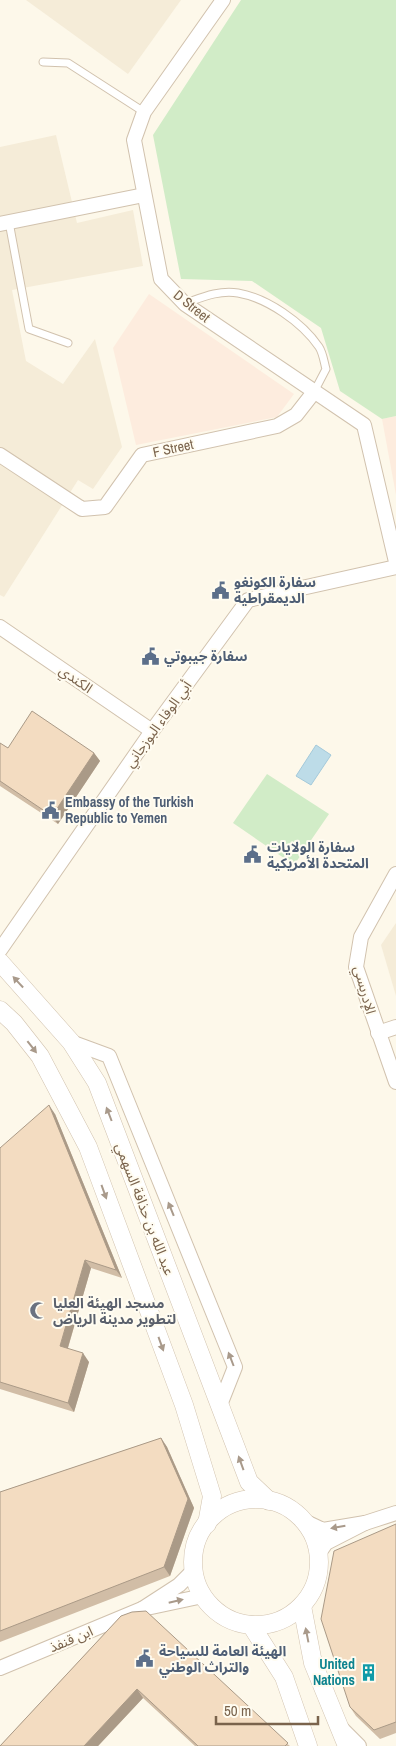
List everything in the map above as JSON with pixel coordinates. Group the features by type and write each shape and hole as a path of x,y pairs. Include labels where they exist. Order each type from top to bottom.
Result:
{"street":[{"name":"D Street","path":"223,0 144,112 134,140 162,279 185,304 364,425 396,562"},
{"path":"4,223 144,195"},
{"name":"F Street","path":"0,455 82,508 105,507 142,455 277,426 296,415 314,392"},
{"name":"أبي الوفاء البوزجاني","path":"0,950 152,731 248,600 396,567"},
{"name":"الكندي","path":"0,627 152,731"},
{"name":"الإدريسي","path":"396,874 361,937 356,967 396,1082"},
{"name":"عبد الله بن حذافة السهمي","path":"0,962 71,1042 97,1083 249,1482 269,1501"},
{"path":"0,1010 14,1023 40,1056 88,1147 184,1405 212,1496 207,1524"},
{"path":"378,1034 396,1027"},
{"path":"71,1042 109,1056 235,1367 220,1404"},
{"path":"304,1521 314,1536 318,1553 318,1572 313,1590 302,1606 279,1621 251,1625 232,1621 216,1611 203,1596 194,1570 194,1554 198,1538 207,1524 219,1512 235,1503 252,1500 269,1501 288,1508 304,1521 323,1530 365,1523 396,1513"},
{"path":"318,1553 326,1544 365,1523"},
{"path":"142,1610 179,1585 194,1570"},
{"path":"142,1610 203,1596"},
{"path":"302,1606 313,1663 347,1746"},
{"name":"ابن قنفذ","path":"0,1668 142,1610"},
{"path":"251,1625 284,1677 308,1746"},
{"path":"341,1728 359,1746"}],"lane":[{"path":"44,62 68,63 144,112"},
{"path":"4,223 29,329 68,343"},
{"path":"185,304 211,293 237,292 263,301 303,328 320,349 326,369 314,392"}],"shaded area":[{"path":"26,0 181,0 128,74"},
{"path":"56,135 77,223 133,210 143,266 12,290 26,361 63,384 95,339 122,447 93,489 78,480 4,597 0,595 0,147"},
{"path":"149,294 294,394 277,417 136,445 113,348"},
{"path":"396,416 396,495 382,419"},
{"path":"396,923 396,996 381,945"}],"green space":[{"path":"241,0 396,0 396,416 382,419 340,391 321,328 252,281 181,279 153,135"},
{"path":"267,774 329,814 294,865 233,823"}],"water":[{"path":"316,745 331,755 311,785 296,776"}],"building":[{"path":"32,711 94,753 52,816 0,781 0,743 8,748"},
{"path":"49,1105 116,1270 85,1260 60,1346 83,1353 68,1403 0,1382 0,1148"},
{"path":"161,1438 188,1499 164,1567 0,1631 0,1492"},
{"name":"United Nations","path":"396,1524 396,1722 374,1730 350,1707 321,1619 334,1551"},
{"name":"الهيئة العامة للسياحة والتراث الوطني","path":"146,1611 288,1743 285,1746 198,1746 137,1689 84,1746 0,1746 121,1616 132,1612"}],"place":[{"name":"سفارة الكونغو الديمقراطية","path":"220,590"},
{"name":"سفارة جيبوتي","path":"150,656"},
{"name":"Embassy of the Turkish Republic to Yemen","path":"51,810"},
{"name":"سفارة الولايات المتحدة الأمريكية","path":"253,855"},
{"name":"مسجد الهيئة العليا لتطوير مدينة الرياض","path":"39,1311"},
{"name":"الهيئة العامة للسياحة والتراث الوطني","path":"145,1659"},
{"name":"United Nations","path":"369,1672"}]}
